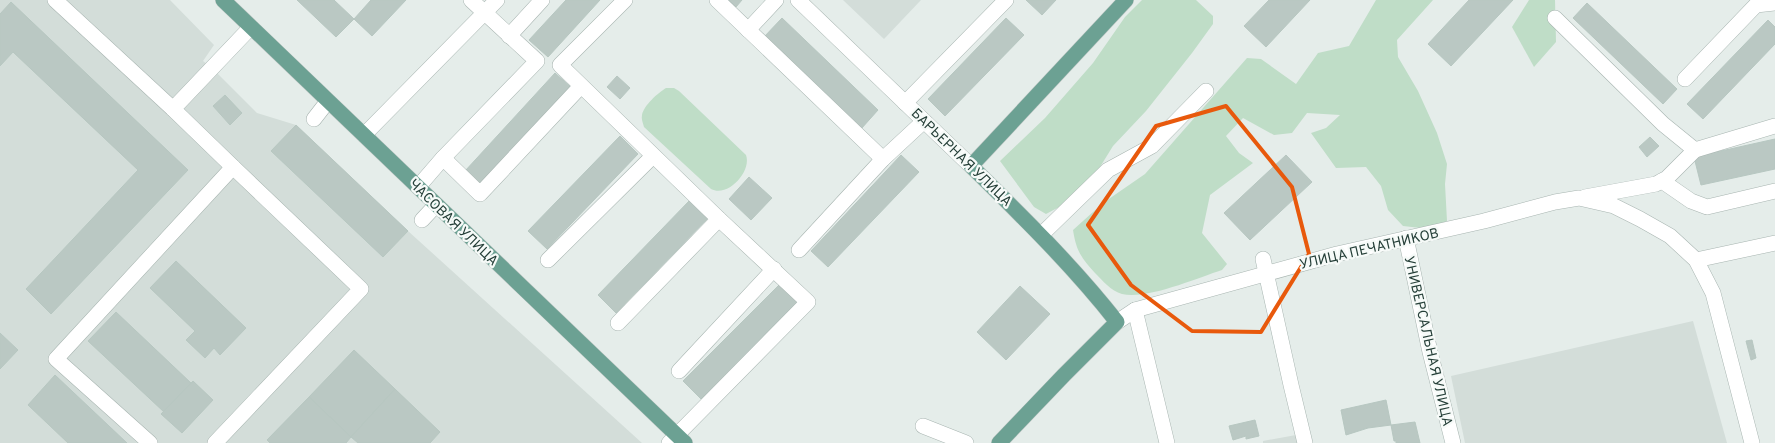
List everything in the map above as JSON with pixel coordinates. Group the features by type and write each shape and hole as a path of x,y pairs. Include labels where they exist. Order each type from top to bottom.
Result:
{"main road":[{"name":"ЧАСОВАЯ УЛИЦА","path":"223,0 677,440"},
{"path":"971,166 1126,0"},
{"name":"БАРЬЕРНАЯ УЛИЦА","path":"971,166 1041,235 1090,288 1117,322"},
{"name":"УЛИЦА ПЕЧАТНИКОВ","path":"999,443 1117,322"}],"street":[{"path":"55,0 173,109 361,289 215,443"},
{"path":"418,187 443,158 537,61 471,0"},
{"path":"364,135 497,0"},
{"path":"508,36 542,0"},
{"path":"625,0 560,65 653,156 808,302 677,440"},
{"path":"717,0 883,160"},
{"path":"748,30 776,0"},
{"name":"БАРЬЕРНАЯ УЛИЦА","path":"798,0 971,166"},
{"path":"905,103 1006,0"},
{"path":"1686,79 1756,5 1775,3"},
{"path":"1555,18 1663,124 1695,150"},
{"path":"173,109 251,27"},
{"path":"443,158 480,194 581,86"},
{"path":"1041,235 1108,170 1152,146 1206,91"},
{"path":"314,119 328,101"},
{"path":"799,250 883,160 924,121"},
{"path":"1579,198 1656,184 1667,178 1695,150 1775,126"},
{"path":"548,260 653,156"},
{"path":"150,443 56,358 233,166"},
{"path":"1662,181 1691,201 1707,206 1775,191"},
{"name":"УЛИЦА ПЕЧАТНИКОВ","path":"1117,322 1134,310 1265,266 1335,247 1406,238 1484,221 1555,202 1579,198 1614,206 1640,219 1670,236 1696,260"},
{"path":"422,220 436,205"},
{"path":"618,323 719,219"},
{"name":"УНИВЕРСАЛЬНАЯ УЛИЦА","path":"1406,238 1430,352 1453,443"},
{"path":"1752,443 1713,293 1696,260 1775,243"},
{"path":"1265,266 1290,385 1305,443"},
{"path":"680,370 774,269"},
{"path":"1134,310 1167,443"},
{"path":"923,426 966,443"}],"highlighted area":[{"path":"1226,106 1292,187 1309,254 1261,332 1192,331 1131,285 1088,225 1156,126"}],"shaded area":[{"path":"0,0 170,0 214,45 203,61 257,113 296,125 408,231 642,443 0,443"},
{"path":"843,0 921,0 884,39"},
{"path":"1693,321 1727,443 1465,443 1451,376"},
{"path":"1296,435 1298,443 1263,443 1263,441"}],"green space":[{"path":"1142,0 1196,0 1213,16 1213,24 1146,111 1113,146 1100,167 1084,186 1061,206 1046,214 1034,207 1000,161 1045,118 1093,63 1125,17"},
{"path":"1376,0 1433,0 1397,40 1398,57 1418,91 1437,133 1447,164 1445,184 1447,221 1430,229 1403,226 1388,210 1381,186 1366,167 1336,168 1311,133 1326,128 1340,115 1307,113 1292,133 1274,135 1243,118 1226,136 1239,153 1253,163 1210,195 1202,233 1227,264 1222,270 1158,291 1132,295 1122,294 1114,290 1090,268 1080,253 1073,230 1103,203 1145,174 1247,58 1261,59 1296,84 1318,53 1349,46"},
{"path":"1529,0 1555,0 1556,42 1534,67 1512,27"},
{"path":"666,88 674,88 679,91 746,155 747,161 742,175 731,186 718,191 711,189 644,127 642,116 645,107"}],"building":[{"path":"297,0 334,0 354,19 336,37"},
{"path":"371,0 406,0 372,36 354,19"},
{"path":"566,0 600,0 548,57 529,40"},
{"path":"729,0 742,0 736,7"},
{"path":"1026,0 1056,0 1042,15"},
{"path":"1269,0 1310,0 1266,47 1244,26"},
{"path":"1469,0 1513,0 1451,66 1428,44"},
{"path":"11,2 188,170 51,314 26,289 138,170 13,52 0,66 0,14"},
{"path":"1587,3 1677,89 1663,104 1573,18"},
{"path":"782,18 878,110 861,129 764,37"},
{"path":"1006,18 1024,35 945,116 928,99"},
{"path":"1768,20 1775,27 1775,44 1703,119 1687,104"},
{"path":"555,73 572,88 481,186 465,171"},
{"path":"617,76 630,88 620,99 607,87"},
{"path":"225,95 242,113 230,125 213,106"},
{"path":"296,125 408,231 383,257 271,151"},
{"path":"620,136 638,154 547,249 528,231"},
{"path":"1650,137 1659,146 1647,157 1639,147"},
{"path":"1775,139 1775,169 1701,185 1694,157"},
{"path":"901,155 919,172 828,267 811,251"},
{"path":"1286,155 1312,182 1250,240 1224,213"},
{"path":"749,177 772,198 751,220 729,199"},
{"path":"690,200 708,218 616,313 598,295"},
{"path":"176,261 246,328 220,355 214,348 205,358 186,340 195,331 150,288"},
{"path":"782,282 799,300 701,399 683,381"},
{"path":"1020,286 1050,314 1006,360 977,332"},
{"path":"116,312 191,383 164,412 88,341"},
{"path":"0,333 18,350 0,369"},
{"path":"1752,340 1756,358 1751,360 1746,341"},
{"path":"354,350 395,389 351,437 309,397"},
{"path":"55,375 127,443 68,443 28,405"},
{"path":"193,381 213,400 182,433 161,414"},
{"path":"395,389 440,432 430,443 358,443 351,437"},
{"path":"309,397 351,437 346,443 270,443 267,440"},
{"path":"1386,400 1391,425 1368,428 1346,435 1341,410"},
{"path":"1255,420 1259,436 1246,439 1246,436 1233,440 1229,426"},
{"path":"1415,422 1420,443 1396,443 1391,425"}]}
